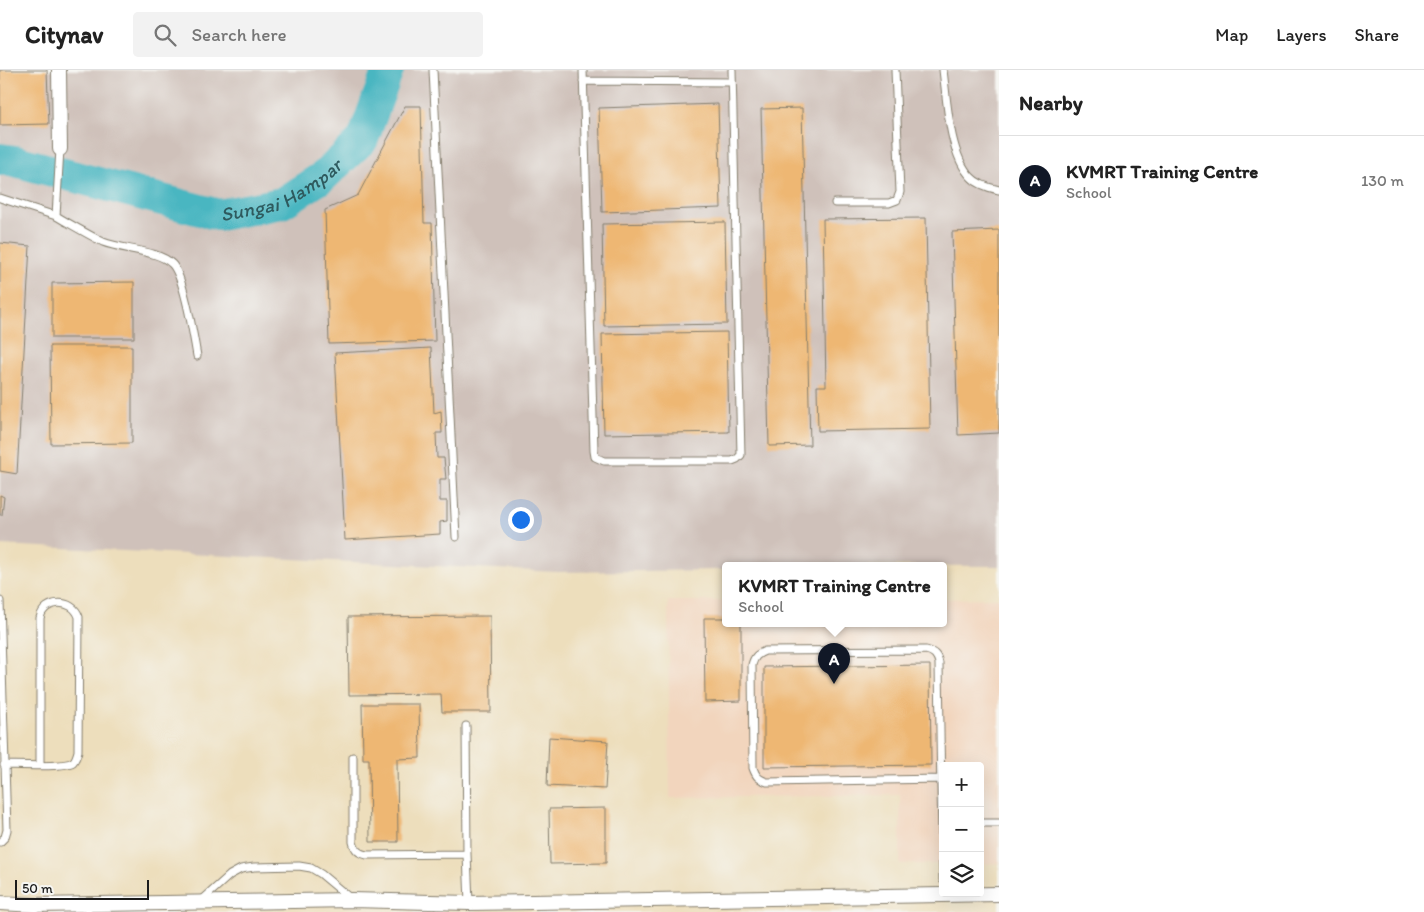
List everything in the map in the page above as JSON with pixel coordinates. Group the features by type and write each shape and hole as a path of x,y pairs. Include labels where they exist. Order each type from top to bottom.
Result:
{"street":[{"path":"59,70 60,149"},
{"path":"0,903 35,905 352,900 470,902 939,894"},
{"path":"984,894 999,894"}],"lane":[{"path":"432,70 456,538"},
{"path":"583,70 594,451 595,457 604,461 732,461 741,455 732,70"},
{"path":"835,203 889,203 897,200 900,192 895,70"},
{"path":"942,70 950,128 963,167 972,179 999,190"},
{"path":"583,80 732,82"},
{"path":"56,216 60,149"},
{"path":"0,198 56,216 104,242 151,254 173,264 182,287 197,356"},
{"path":"0,600 7,830 5,837 0,842"},
{"path":"4,765 40,765 66,764 72,763 77,758 79,617 77,610 72,605 53,604 46,606 41,611 40,765"},
{"path":"926,650 932,652 937,656 939,663 941,779 767,782 760,780 755,775 754,768 752,665 754,658 759,653 765,652 926,650"},
{"path":"466,726 467,854 470,902"},
{"path":"352,757 353,842 360,854 467,854"},
{"path":"984,823 999,822"},
{"path":"199,902 241,869 299,866 311,868 321,874 352,900"}],"shaded area":[{"path":"0,70 999,70 999,566 947,566 947,562 722,562 722,570 558,572 0,545"},
{"path":"999,598 999,863 984,864 984,762 939,762 939,864 900,864 900,795 670,798 668,601 722,601 722,627 947,627 947,599"}],"building":[{"path":"0,70 47,70 49,124 0,125"},
{"path":"718,104 721,208 602,212 599,108"},
{"path":"405,106 421,106 424,223 432,223 435,341 329,344 325,210 358,195"},
{"path":"802,108 810,445 769,446 761,109"},
{"path":"926,218 930,429 818,431 817,386 826,386 823,219"},
{"path":"725,222 727,324 604,326 602,224"},
{"path":"999,230 999,433 958,435 952,232"},
{"path":"0,243 30,246 17,474 0,471"},
{"path":"134,282 134,338 52,338 52,283"},
{"path":"727,332 729,432 604,434 602,334"},
{"path":"50,346 132,346 132,443 51,444"},
{"path":"431,348 434,413 441,411 442,433 436,433 437,458 444,458 446,479 440,479 440,501 447,501 447,521 440,522 440,534 345,540 335,353"},
{"path":"0,495 4,497 2,515 0,515"},
{"path":"490,616 491,712 442,712 441,694 349,695 348,617"},
{"path":"704,618 722,618 722,627 741,627 741,701 705,702"},
{"path":"930,665 931,765 764,767 764,667"},
{"path":"362,704 419,704 420,758 397,759 398,842 370,842 369,759 363,759"},
{"path":"549,737 608,741 605,789 547,786"},
{"path":"606,808 606,863 550,864 549,809"}],"waterway":[{"name":"Sungai Hampar","path":"0,159 15,161 219,215 282,203 324,176 363,139 388,70"}],"place":[{"name":"KVMRT Training Centre","path":"834,684"}]}
